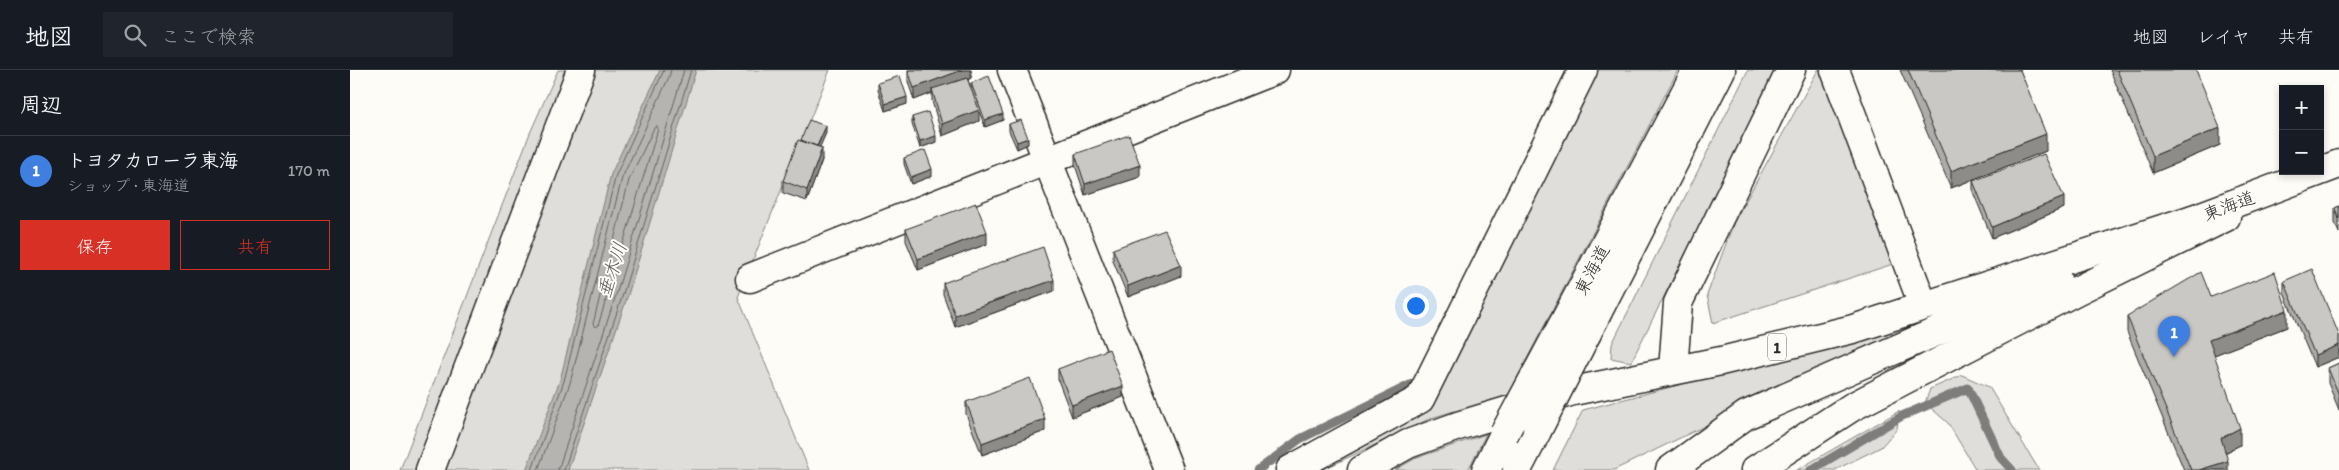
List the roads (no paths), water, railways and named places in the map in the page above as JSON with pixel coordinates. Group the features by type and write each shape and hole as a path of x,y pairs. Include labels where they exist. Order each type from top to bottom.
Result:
{"main road":[{"path":"430,470 581,70"},
{"path":"1012,70 1169,470"},
{"path":"750,278 1275,70"},
{"path":"1290,470 1420,399 1583,70"},
{"name":"東海道","path":"1486,470 1697,70"},
{"name":"東海道","path":"1518,470 1721,70"},
{"path":"1673,370 1678,302 1790,70"},
{"path":"1835,70 1924,306"},
{"name":"東海道","path":"2193,219 2339,164"},
{"path":"1755,470 1852,407 2076,291 2225,218 2277,188"},
{"path":"1670,470 1746,415 2193,219"},
{"name":"1","path":"1362,470 1408,444 1458,426 1573,391 1852,329 2193,219"}],"water":[{"name":"垂木川","path":"660,70 696,70 628,295 568,470 526,470 560,380 611,174"}],"waterway":[{"path":"1258,470 1300,439 1418,381"},
{"path":"1811,470 1902,416 1968,388 2001,458 2012,470"}],"place":[{"name":"トヨタカローラ東海","path":"2174,357"}]}
